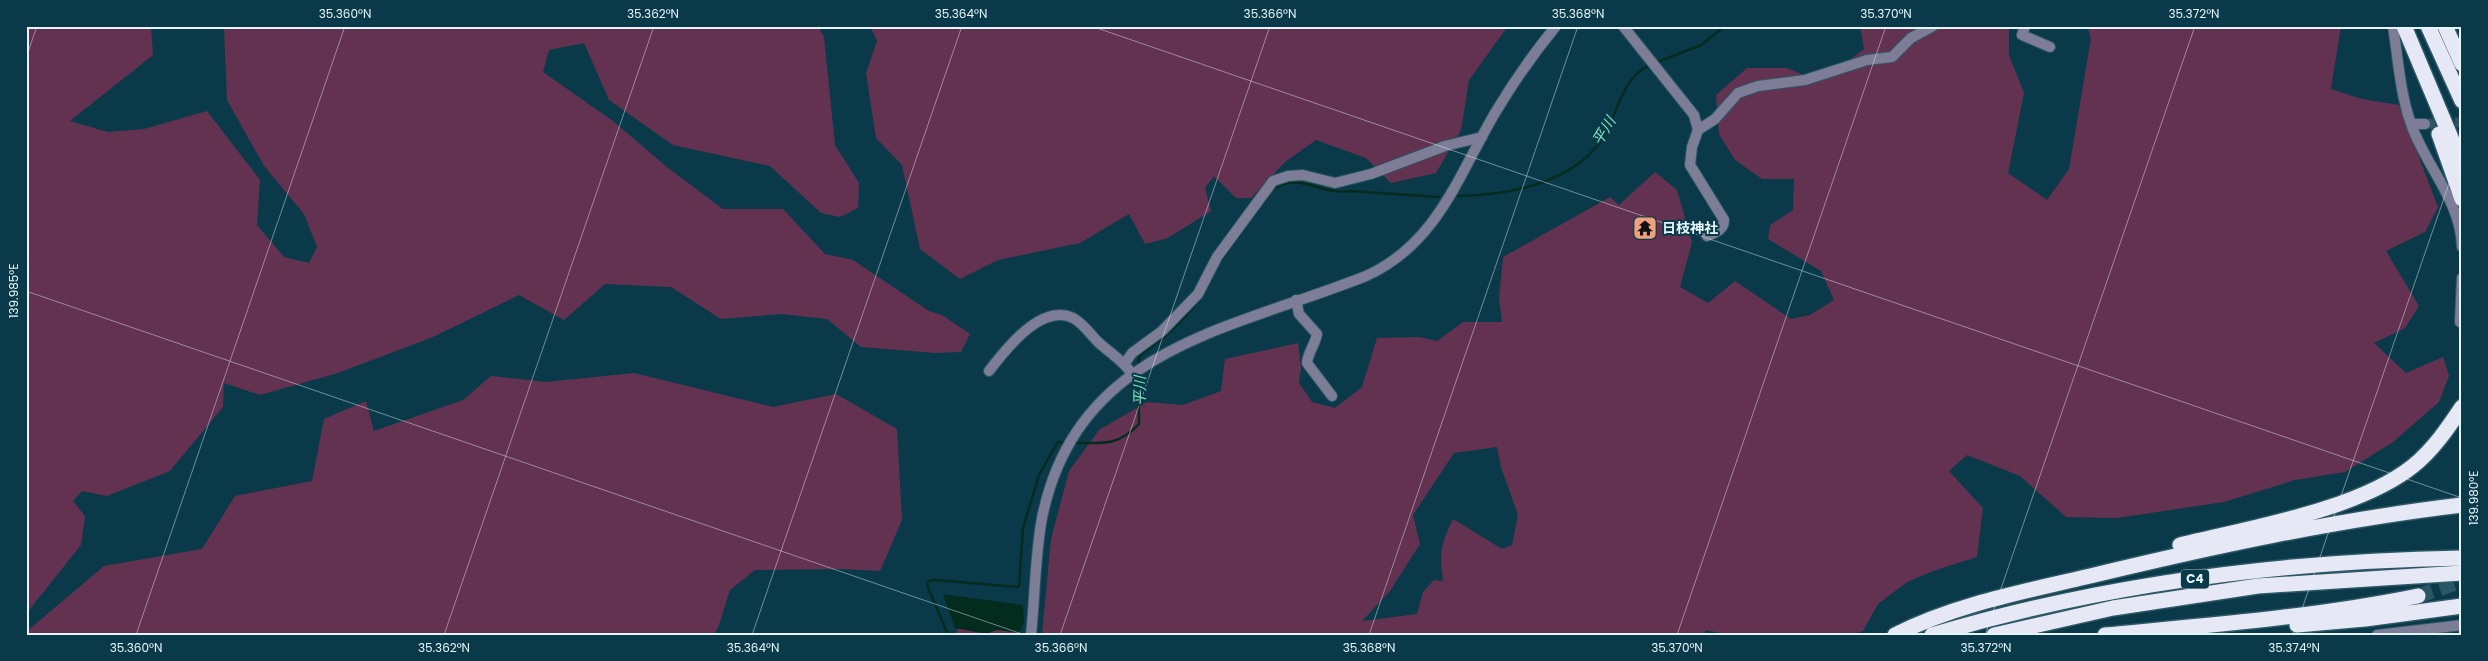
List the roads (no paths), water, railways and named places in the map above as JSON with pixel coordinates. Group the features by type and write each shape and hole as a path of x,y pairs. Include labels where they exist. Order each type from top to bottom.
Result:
{"highway":[{"path":"2404,26 2462,164"},
{"path":"2428,26 2462,101"},
{"path":"2445,26 2462,64"},
{"path":"2431,92 2429,106 2462,199"},
{"path":"2001,598 2123,558 2251,528 2360,496 2413,466 2446,431 2462,407"},
{"path":"1895,635 1926,619 2001,598 2260,537 2427,509 2462,505"},
{"name":"C4","path":"1932,635 2007,614 2185,581 2329,565 2462,558"},
{"name":"C4","path":"1994,635 2113,608 2258,586 2462,573"},
{"path":"2105,635 2252,621 2377,605 2418,596"},
{"path":"2165,629 2249,631 2365,619 2462,606"}],"street":[{"path":"1031,635 1042,518 1054,480 1068,448 1108,394 1136,371 1184,344 1296,300 1366,276 1382,268 1410,249 1436,220 1482,137 1520,75 1556,26"},
{"path":"1623,26 1694,115 1698,130 1692,147 1690,165 1724,220 1721,230 1707,236"},
{"path":"1698,130 1715,119 1738,93 1758,86 1805,80 1867,60 1892,57 1911,38 1933,26"},
{"path":"2025,26 2022,34 2050,47"},
{"path":"2392,26 2411,124 2453,209 2462,246"},
{"path":"2411,124 2425,124"},
{"path":"1125,363 1138,348 1162,332 1198,294 1217,257 1274,181 1288,176 1303,175 1335,183 1371,174 1445,146 1482,137"},
{"path":"2462,278 2460,322 2462,322"},
{"path":"1296,300 1299,314 1317,334 1314,346 1308,354 1307,363 1332,396"},
{"path":"989,371 1015,339 1032,325 1049,318 1062,316 1072,318 1136,371"},
{"path":"2377,635 2462,625"}],"waterway":[{"name":"平川","path":"1655,63 1701,45 1725,26"},
{"name":"平川","path":"1458,196 1497,193 1517,189 1555,177 1572,168 1588,156 1601,141 1632,78 1650,65"},
{"name":"平川","path":"1219,263 1273,189 1283,184 1302,183 1339,192 1350,191 1439,197"},
{"name":"平川","path":"1138,369 1140,355 1162,339 1182,320 1199,299 1212,277"},
{"name":"平川","path":"1076,443 1103,443 1117,440 1139,424 1138,374"},
{"name":"平川","path":"948,635 927,585 929,581 1019,586 1023,528 1039,475 1058,442 1068,443"}],"tunnel":[{"path":"2425,124 2462,122"},
{"path":"2418,596 2462,581"}],"place":[{"name":"日枝神社","path":"1645,228"}]}
